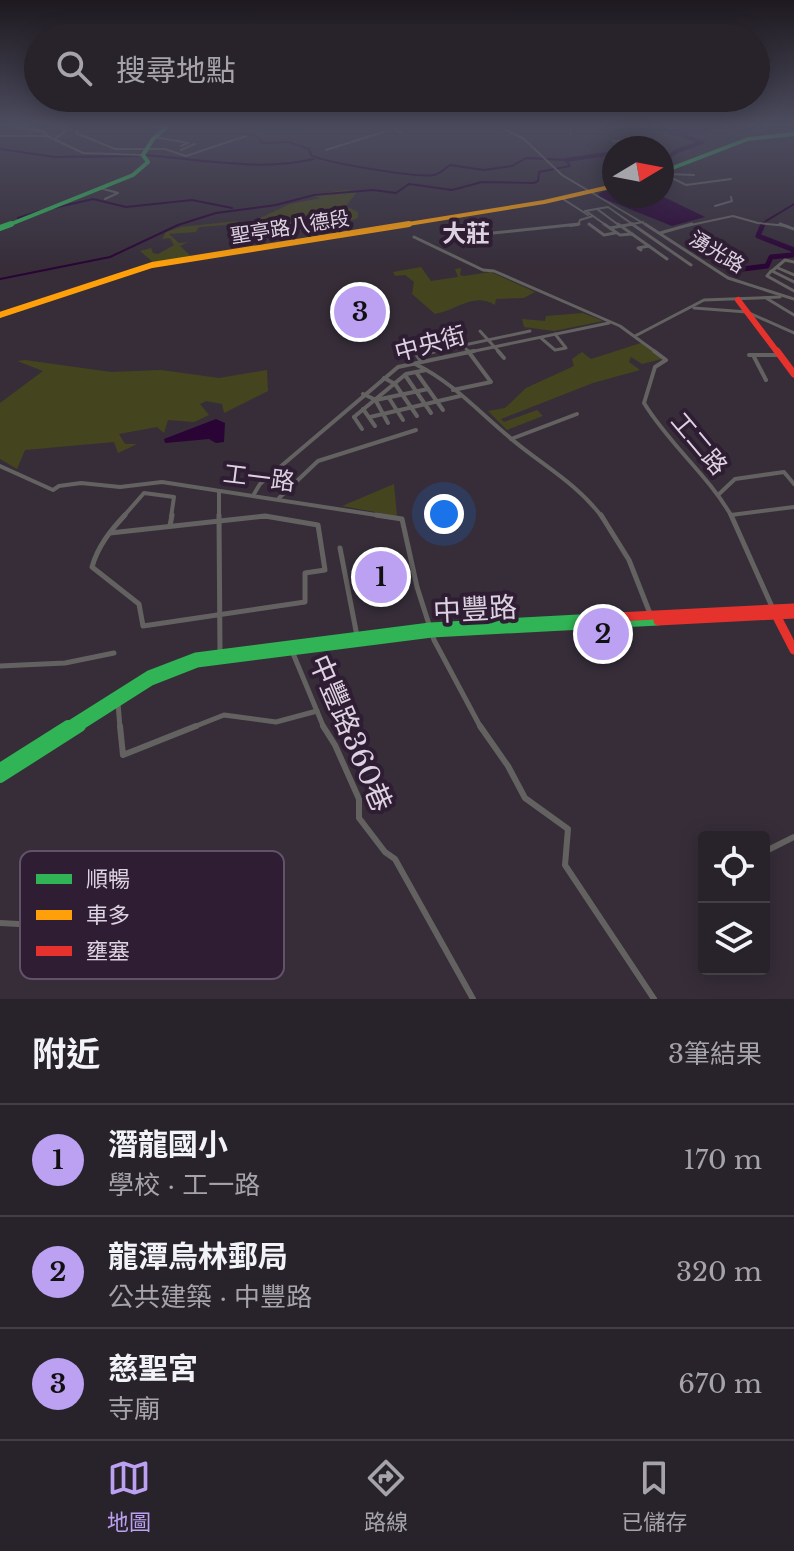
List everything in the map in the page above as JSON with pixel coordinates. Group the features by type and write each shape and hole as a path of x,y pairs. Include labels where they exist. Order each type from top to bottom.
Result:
{"street":[{"path":"0,228 135,173"},
{"name":"湧光路","path":"559,173 602,199"},
{"path":"674,174 694,175"},
{"path":"674,179 686,185 731,179"},
{"path":"100,188 118,193 105,199"},
{"name":"聖亭路八德段","path":"0,315 152,265 563,199 602,189"},
{"path":"730,216 715,206 732,201 731,197"},
{"path":"563,199 616,233"},
{"path":"584,211 602,208"},
{"path":"609,208 691,265"},
{"name":"湧光路","path":"618,208 728,278 783,297"},
{"path":"597,209 667,259"},
{"path":"493,233 578,225 580,220 592,216"},
{"path":"660,233 713,217 730,216 788,225 794,229"},
{"path":"610,228 643,222"},
{"path":"589,224 604,235 632,234"},
{"name":"工二路","path":"414,237 483,270 494,271 611,322 666,360 655,367 644,403 731,515 761,589 775,612"},
{"path":"641,250 638,248 670,239"},
{"path":"794,262 785,260 767,276 794,295"},
{"path":"774,269 794,275"},
{"path":"774,269 794,282"},
{"path":"635,336 704,300 794,295"},
{"path":"766,298 794,315"},
{"path":"738,300 794,374"},
{"path":"691,308 747,312 794,333"},
{"name":"中央街","path":"254,494 260,484 398,367 611,322"},
{"path":"480,331 504,358"},
{"path":"418,355 530,331"},
{"path":"540,337 555,350 567,347 555,334"},
{"path":"453,390 491,382 459,339"},
{"path":"410,346 421,361"},
{"path":"766,380 751,355 786,360"},
{"path":"412,363 442,378 511,439 571,482 597,509 637,573 653,619"},
{"path":"354,417 405,375 428,370"},
{"path":"416,372 443,410"},
{"path":"405,375 431,413"},
{"path":"384,378 395,384 417,416"},
{"path":"376,400 428,389"},
{"path":"363,394 376,400 388,423"},
{"path":"370,417 460,396"},
{"path":"388,397 403,420"},
{"path":"363,409 375,426"},
{"path":"342,412 354,417 362,429"},
{"path":"511,439 577,414"},
{"path":"279,498 318,461 416,430"},
{"name":"工一路","path":"0,466 53,490 59,486 81,483 120,487 162,482 402,519 417,587 431,630"},
{"path":"718,495 732,480 784,472 794,484"},
{"path":"219,491 220,657"},
{"path":"110,533 265,516 318,525 325,570 305,573 305,602 143,626 139,604 92,567 93,558 110,533 144,493 174,497 170,526"},
{"path":"731,515 794,507"},
{"path":"340,548 357,640"},
{"name":"中豐路","path":"0,769 110,701 139,679 166,665 431,630 794,611"},
{"path":"775,612 794,650"},
{"path":"431,630 469,708 496,753 508,766 521,793 568,829 565,865 654,999"},
{"name":"中豐路360巷","path":"292,648 317,711 359,799 359,818 385,852 395,859 473,999"},
{"path":"0,666 65,663 114,653"},
{"name":"中豐路","path":"0,777 118,703 142,684 168,671 220,657"},
{"path":"118,703 123,755 224,715 237,713 263,722 286,720 317,711"},
{"path":"770,849 794,837"},
{"path":"0,923 20,924"}],"shaded area":[{"path":"346,190 357,192 346,206 358,212 358,218 336,226 323,222 308,223 300,226 303,230 274,240 262,233 285,229 284,226 269,230 270,225 255,228 249,223 290,204 321,198 310,195"},
{"path":"674,202 705,217 672,226 627,208 674,208"},
{"path":"238,221 238,224 199,227 196,232 169,234 179,243 188,242 180,246 192,257 153,262 140,251 151,248 153,253 158,254 174,245 170,238 162,239 166,232 181,227"},
{"path":"421,267 431,281 458,277 455,269 461,268 460,275 491,272 535,292 524,298 496,299 495,305 487,301 472,301 435,314 412,294 414,282 405,275 395,276 393,272"},
{"path":"583,313 603,321 554,331 524,327 522,319 545,321 546,316"},
{"path":"641,343 662,359 642,364 631,357 629,362 640,370 593,383 501,419 504,422 537,410 543,416 507,430 488,411 505,408 526,388 574,366 572,359 582,352 591,359"},
{"path":"17,361 111,372 161,370 219,378 267,370 268,391 224,413 222,404 206,401 200,404 209,415 194,422 168,420 164,433 157,427 119,434 125,444 137,444 118,453 114,442 25,450 17,469 0,459 0,403 43,371"},
{"path":"216,419 225,423 224,442 216,443 209,439 165,443 164,439"},
{"path":"394,484 397,516 342,506"}],"waterway":[{"path":"399,173 439,173"},
{"path":"0,279 110,257 178,225 216,213 276,205 314,195 373,190 396,193 409,184 452,190 482,182 534,183 538,181 539,173"},
{"path":"54,208 93,199 126,207 192,200 232,208"},
{"path":"766,221 794,204"},
{"path":"18,218 40,211"},
{"path":"763,224 758,236 794,250"},
{"path":"734,270 767,266 771,257 792,255 794,251"}],"traffic: fast":[{"path":"0,228 136,173"},
{"path":"0,769 149,675 196,657 430,627 597,618"},
{"path":"0,777 151,681 197,663 432,633 658,621"}],"traffic: slow":[{"path":"0,315 152,265 544,202 602,189"}],"traffic: jam":[{"path":"738,300 794,374"},
{"path":"597,618 794,608"},
{"path":"658,621 794,614"},
{"path":"776,615 794,650"}],"place":[{"name":"慈聖宮","path":"360,312"},
{"name":"潛龍國小","path":"381,577"},
{"name":"龍潭烏林郵局","path":"603,634"}],"district":[{"name":"大莊","path":"466,234"}]}
